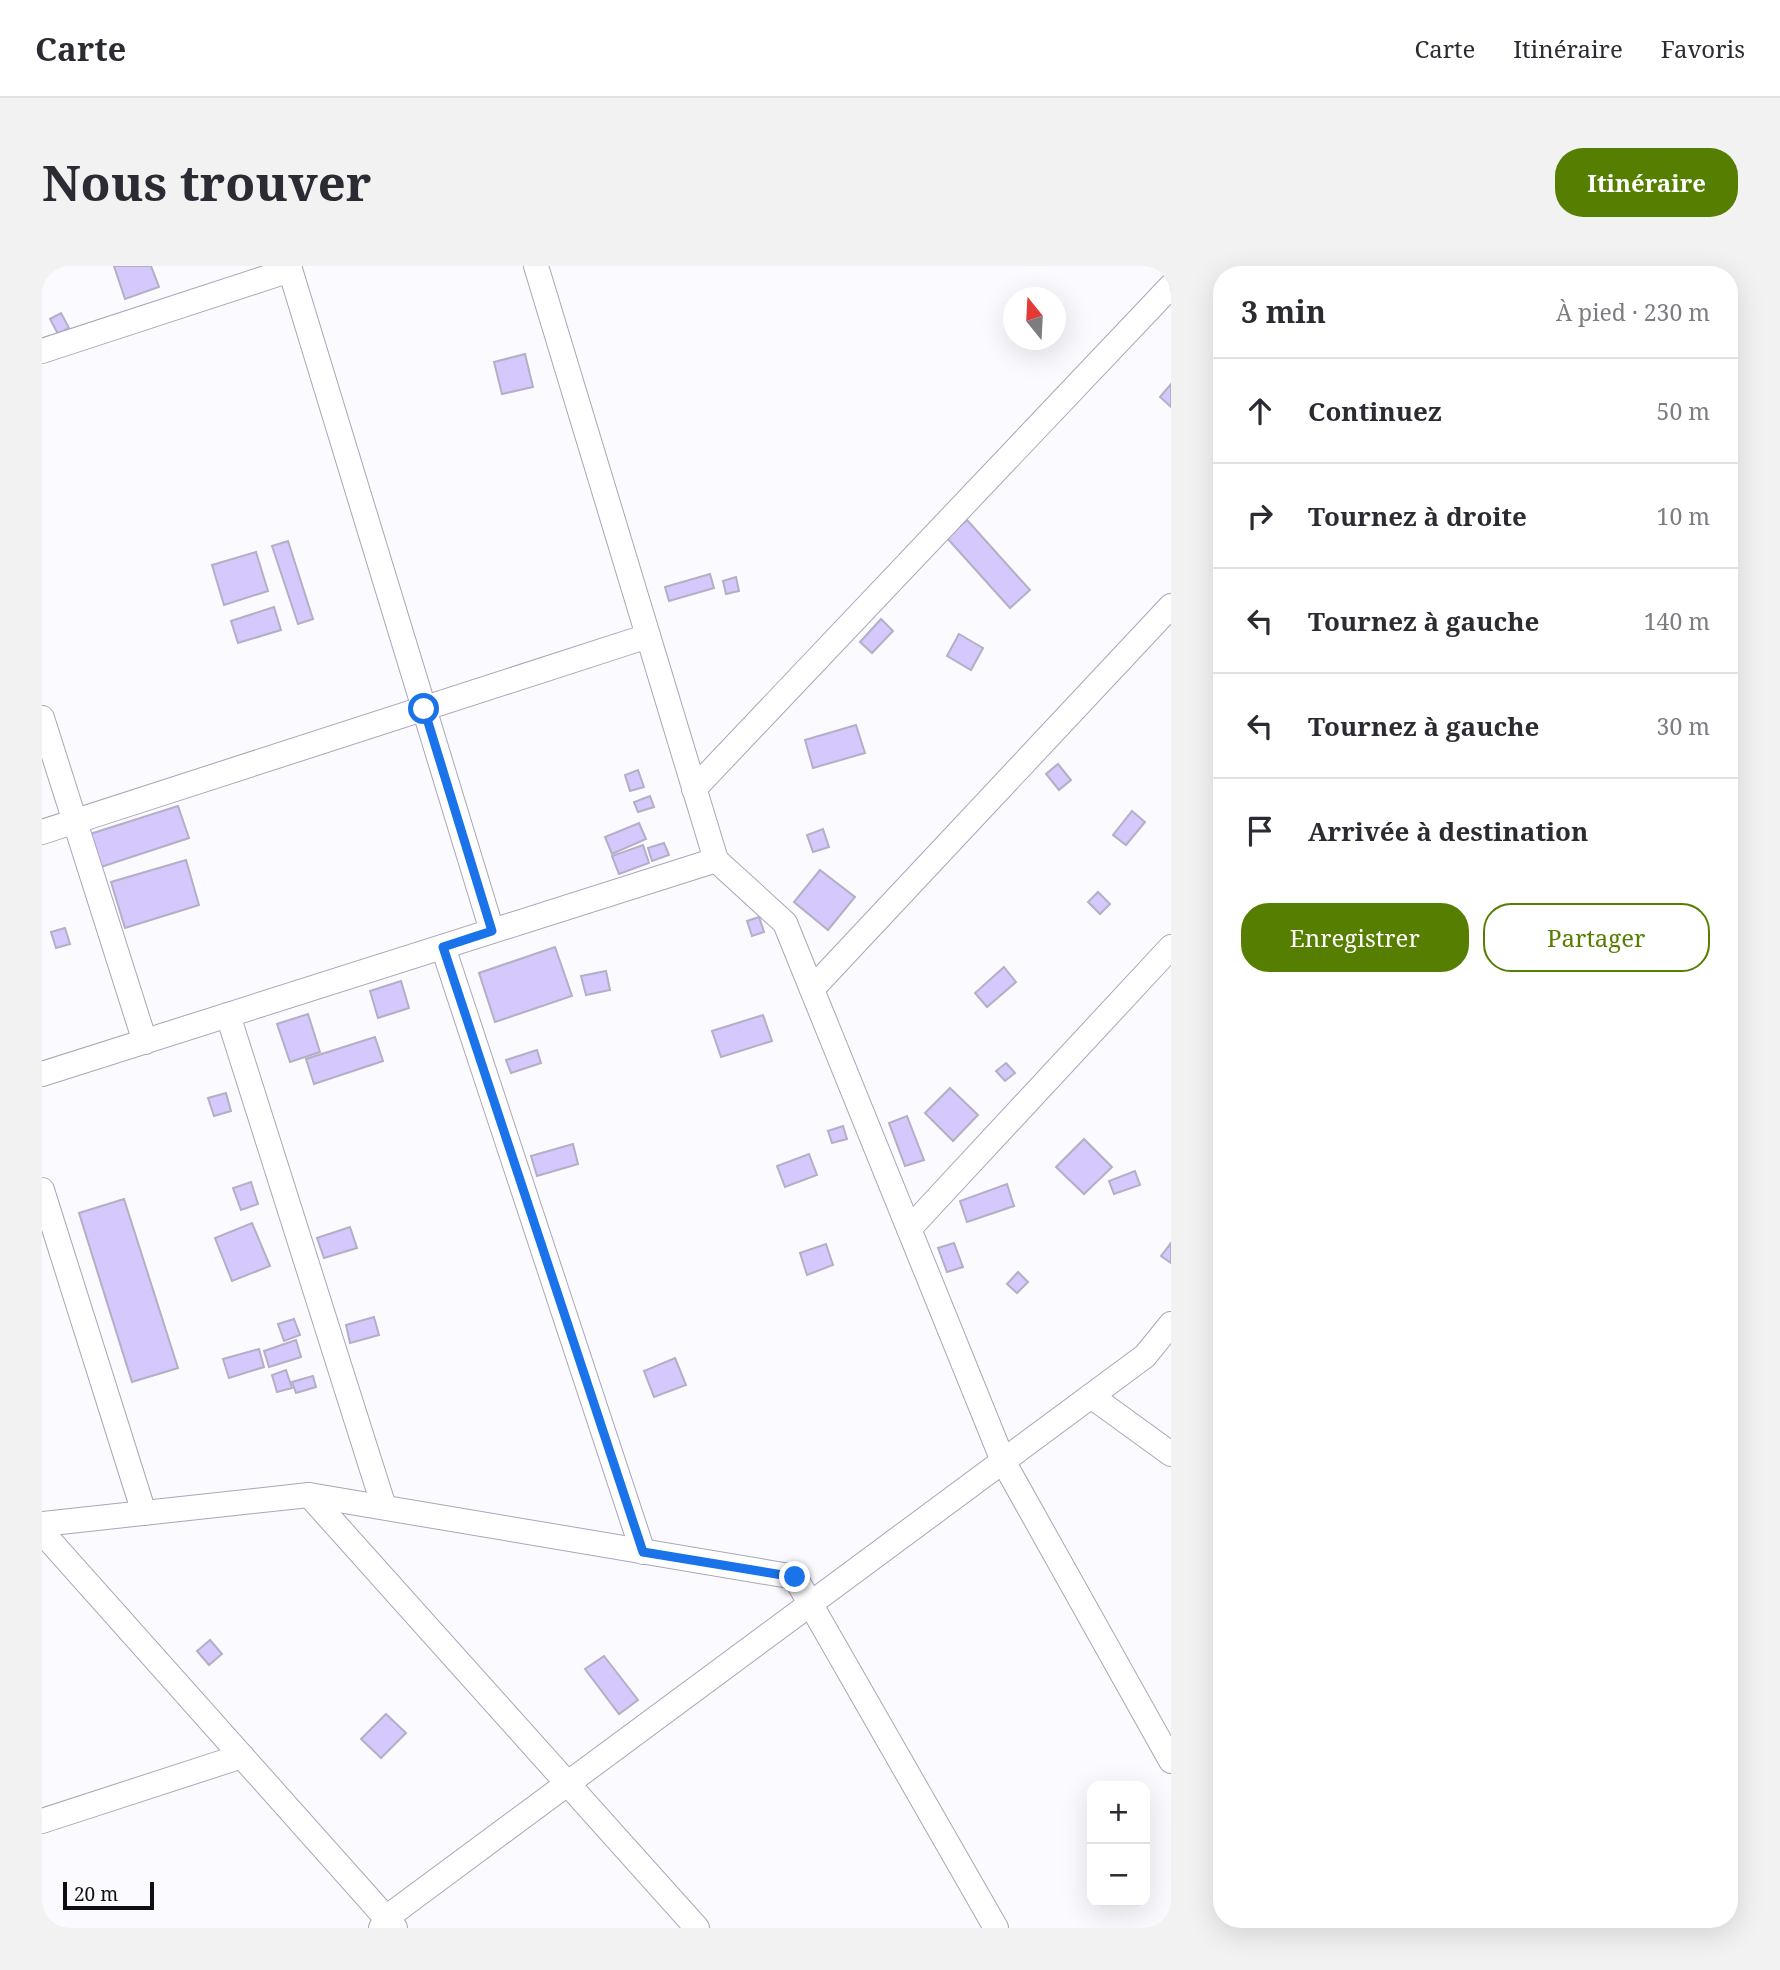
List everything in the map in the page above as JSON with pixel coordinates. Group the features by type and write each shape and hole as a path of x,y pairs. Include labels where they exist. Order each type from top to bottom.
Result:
{"street":[{"path":"536,266 716,860 785,923 1003,1461 1171,1761"},
{"path":"42,351 290,268 492,931"},
{"path":"694,789 1171,286"},
{"path":"812,989 1171,606"},
{"path":"42,832 648,636"},
{"path":"42,718 145,1042"},
{"path":"42,1074 716,860"},
{"path":"443,947 643,1552"},
{"path":"909,1229 1171,947"},
{"path":"228,1015 384,1507"},
{"path":"42,1190 144,1513"},
{"path":"42,1532 388,1925 568,1784 1145,1356 1171,1324"},
{"path":"1091,1396 1171,1454"},
{"path":"309,1495 697,1928"},
{"path":"42,1524 309,1495 795,1577 996,1928"},
{"path":"42,1821 242,1756"}],"building":[{"path":"114,266 151,266 159,287 125,299"},
{"path":"61,313 69,328 58,334 50,319"},
{"path":"525,354 533,387 502,394 494,362"},
{"path":"1171,384 1171,407 1160,397"},
{"path":"967,520 1030,590 1010,608 947,538"},
{"path":"288,541 313,619 298,624 272,546"},
{"path":"256,552 268,591 224,605 212,565"},
{"path":"710,574 714,588 669,601 665,587"},
{"path":"736,577 739,591 726,594 723,581"},
{"path":"274,607 281,630 238,643 231,621"},
{"path":"881,619 893,631 872,653 860,642"},
{"path":"959,634 983,648 971,670 947,656"},
{"path":"856,725 865,753 813,768 805,740"},
{"path":"1058,764 1071,780 1059,790 1046,774"},
{"path":"638,770 644,787 630,791 625,775"},
{"path":"650,796 654,807 638,812 634,802"},
{"path":"178,806 189,838 98,868 87,835"},
{"path":"1132,811 1145,822 1126,845 1113,835"},
{"path":"639,823 646,839 612,854 605,837"},
{"path":"823,829 829,847 813,852 807,835"},
{"path":"664,843 669,855 652,861 648,848"},
{"path":"643,845 649,863 619,874 612,856"},
{"path":"186,860 199,905 125,928 111,882"},
{"path":"820,870 855,897 828,930 794,902"},
{"path":"1098,892 1110,904 1100,914 1088,902"},
{"path":"759,917 764,932 752,936 747,921"},
{"path":"65,928 70,944 56,948 51,932"},
{"path":"555,947 572,996 495,1022 479,973"},
{"path":"1004,967 1016,982 987,1007 975,993"},
{"path":"606,971 610,990 586,995 581,976"},
{"path":"401,981 409,1008 378,1018 370,991"},
{"path":"308,1014 320,1052 290,1062 277,1024"},
{"path":"763,1015 772,1041 721,1057 712,1031"},
{"path":"375,1037 383,1061 314,1084 306,1059"},
{"path":"537,1050 541,1063 511,1073 506,1060"},
{"path":"1006,1063 1015,1073 1005,1081 996,1071"},
{"path":"950,1088 978,1115 953,1141 925,1113"},
{"path":"226,1093 231,1111 214,1116 208,1098"},
{"path":"907,1116 924,1160 905,1166 889,1123"},
{"path":"843,1126 847,1139 832,1143 828,1131"},
{"path":"1084,1139 1112,1167 1084,1194 1056,1167"},
{"path":"573,1144 578,1164 537,1176 531,1156"},
{"path":"809,1154 817,1175 785,1187 777,1166"},
{"path":"1135,1171 1140,1185 1114,1194 1109,1181"},
{"path":"251,1182 258,1204 241,1210 233,1188"},
{"path":"1007,1184 1014,1206 967,1222 960,1201"},
{"path":"124,1199 178,1368 132,1382 79,1213"},
{"path":"252,1223 270,1266 232,1281 215,1238"},
{"path":"350,1227 357,1248 324,1258 317,1238"},
{"path":"954,1243 963,1267 947,1272 938,1248"},
{"path":"1171,1243 1171,1263 1161,1256"},
{"path":"826,1244 833,1265 807,1275 800,1253"},
{"path":"1018,1272 1028,1282 1017,1293 1007,1284"},
{"path":"374,1317 379,1335 350,1343 346,1325"},
{"path":"294,1319 300,1335 284,1341 278,1324"},
{"path":"296,1340 301,1357 269,1367 264,1351"},
{"path":"259,1349 264,1367 229,1378 223,1359"},
{"path":"675,1358 686,1385 654,1397 644,1371"},
{"path":"286,1370 292,1388 277,1392 272,1375"},
{"path":"313,1376 316,1387 296,1393 292,1382"},
{"path":"210,1640 222,1654 209,1665 197,1651"},
{"path":"604,1656 638,1700 619,1714 585,1669"},
{"path":"386,1714 406,1733 381,1758 361,1739"}],"route":[{"path":"424,709 492,931 443,947 643,1552 795,1577"}]}
